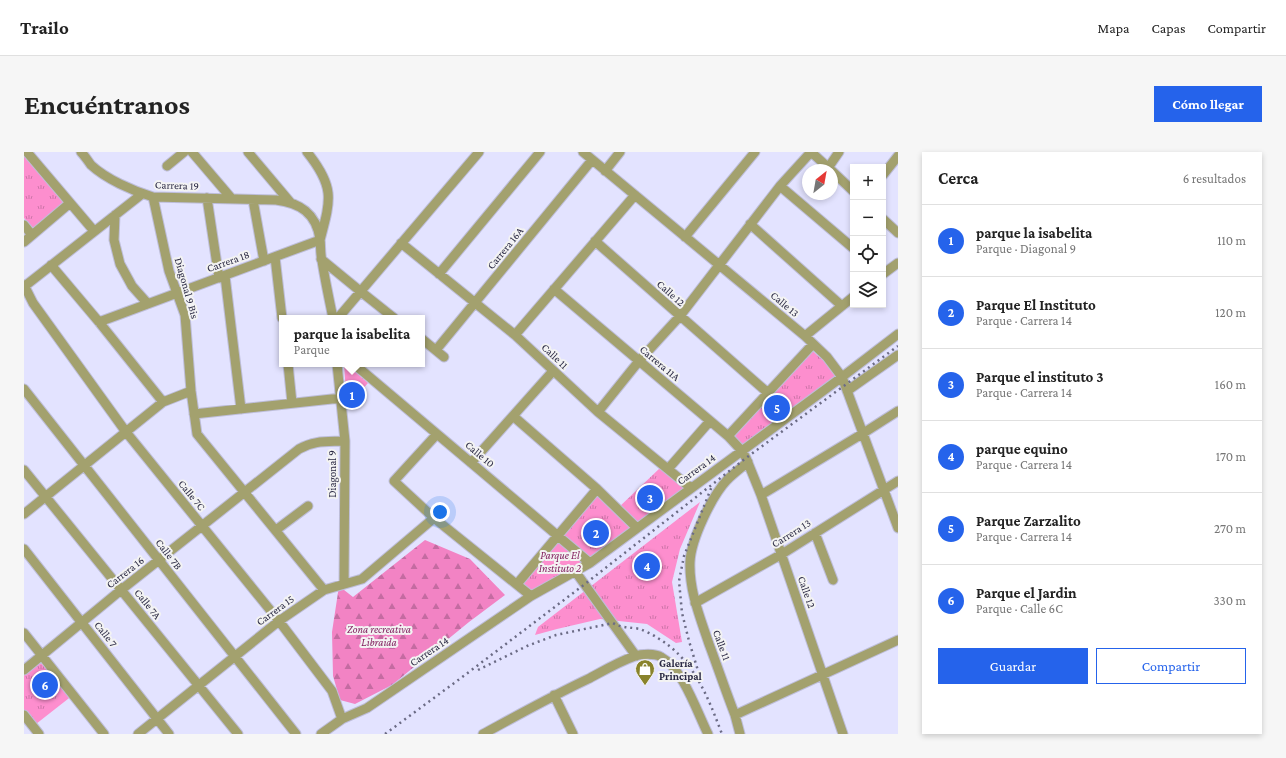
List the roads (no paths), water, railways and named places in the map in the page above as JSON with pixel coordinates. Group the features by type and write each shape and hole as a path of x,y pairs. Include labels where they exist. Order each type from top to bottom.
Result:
{"street":[{"path":"27,152 94,231"},
{"path":"81,152 91,165 115,182 142,194"},
{"path":"167,166 184,152"},
{"path":"192,152 232,199"},
{"path":"248,152 290,202"},
{"path":"307,152 318,166 325,179 330,201 320,240 321,259 331,315"},
{"path":"340,315 479,152"},
{"path":"439,274 540,152"},
{"name":"Calle 13","path":"583,152 805,336 827,357 842,377 898,528"},
{"path":"605,171 620,152"},
{"path":"685,237 755,152"},
{"path":"598,412 639,361 680,316 780,186 811,152 824,164"},
{"path":"833,164 839,152"},
{"path":"886,171 898,156"},
{"name":"Carrera 16A","path":"436,350 592,160"},
{"path":"838,177 850,188"},
{"path":"780,186 850,245"},
{"name":"Carrera 19","path":"24,285 142,194 153,197 276,200 290,202 300,206 308,213 317,227 320,240"},
{"path":"515,335 635,195"},
{"name":"Diagonal 9 Bis","path":"153,197 169,271 185,315 191,391 197,434 245,492"},
{"path":"207,198 222,277 241,409"},
{"path":"253,200 264,261"},
{"path":"24,242 70,203"},
{"path":"115,215 114,240 120,264 132,286 148,304"},
{"path":"886,222 898,233"},
{"path":"750,224 842,306"},
{"path":"24,225 32,235"},
{"name":"Carrera 18","path":"99,322 320,240"},
{"name":"Calle 12","path":"595,241 768,393"},
{"name":"Calle 11","path":"402,243 515,335 598,412 691,488"},
{"path":"274,257 282,315"},
{"path":"321,259 390,315"},
{"path":"51,265 164,402"},
{"path":"886,272 897,266"},
{"name":"Calle 7C","path":"24,285 26,298 33,303 126,432 279,621 332,691 342,719"},
{"name":"Carrera 11A","path":"554,289 728,436 745,457"},
{"path":"805,336 850,299"},
{"name":"Carrera 14","path":"321,734 342,719 367,708 531,596 590,563 691,488 745,457 842,377 898,334"},
{"path":"425,341 444,357"},
{"path":"728,436 813,344"},
{"path":"847,391 898,356"},
{"path":"288,367 292,403"},
{"name":"Diagonal 9","path":"338,367 345,441 344,584"},
{"name":"Calle 10","path":"358,367 590,563"},
{"path":"471,463 553,371"},
{"name":"Calle 7B","path":"24,389 296,734"},
{"path":"24,514 164,402 191,391"},
{"path":"194,414 341,398"},
{"path":"761,494 898,411"},
{"path":"513,416 597,489 637,528"},
{"path":"668,469 710,421"},
{"path":"437,434 394,481 434,518 531,596"},
{"name":"Carrera 16","path":"24,670 121,590 299,449 309,444 319,442 345,441"},
{"name":"Calle 11","path":"740,734 695,604 691,580 690,560 696,537 703,520 721,488 745,457"},
{"name":"Calle 12","path":"745,457 761,494 843,734"},
{"name":"Calle 7A","path":"24,470 238,734"},
{"name":"Carrera 13","path":"695,604 782,554 898,481"},
{"path":"517,584 597,489"},
{"path":"245,492 324,590"},
{"path":"276,530 308,506"},
{"name":"Carrera 15","path":"138,734 279,621 324,590 362,579 434,518"},
{"path":"814,533 832,580"},
{"name":"Calle 7","path":"24,549 169,734"},
{"path":"575,571 636,656"},
{"path":"24,633 104,734"},
{"path":"735,716 898,640"},
{"path":"483,734 554,695 636,656 645,655 660,656 670,663 685,684 708,734"},
{"path":"554,695 572,734"},
{"path":"24,715 40,734"}],"railway":[{"path":"385,734 585,584 746,458 898,346"},
{"path":"699,674 682,613 679,581 684,556 712,486"},
{"path":"478,670 527,646 556,635 613,623 622,627 640,629 653,635 669,646 690,667 705,692 722,734"}],"place":[{"name":"parque la isabelita","path":"352,395"},
{"name":"Parque Zarzalito","path":"777,408"},
{"name":"Parque el instituto 3","path":"650,498"},
{"name":"Parque El Instituto","path":"596,533"},
{"name":"parque equino","path":"647,566"},
{"name":"Parque el Jardin","path":"45,685"},
{"name":"Galería Principal","path":"645,686"}],"park label":[{"name":"Parque El Instituto 2","path":"560,561"},
{"name":"Zona recreativa Libraida","path":"379,635"}]}
